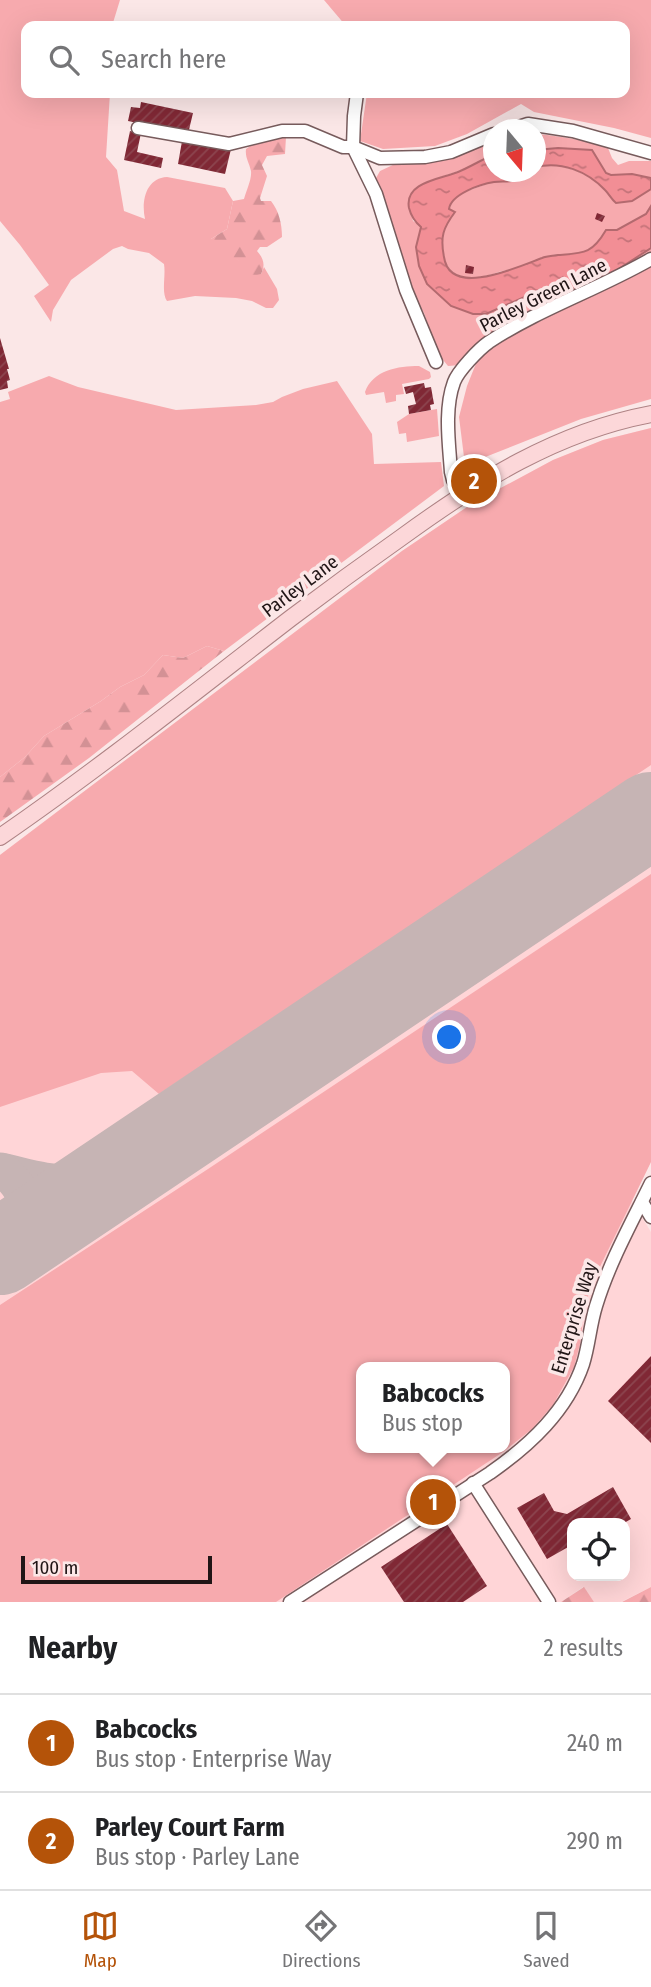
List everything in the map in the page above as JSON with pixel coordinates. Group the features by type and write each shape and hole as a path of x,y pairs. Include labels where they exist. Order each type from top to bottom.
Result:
{"main road":[{"name":"Parley Lane","path":"0,838 337,584 461,495 544,448 588,431 651,414"}],"street":[{"path":"357,98 353,147 376,194 406,290 436,362"},
{"path":"546,127 651,153"},
{"path":"138,128 229,144 282,131 305,131 343,147 353,147 380,158 425,157 451,152 483,139"},
{"name":"Parley Green Lane","path":"461,495 453,480 448,423 453,383 457,374 486,344 651,259"},
{"name":"Enterprise Way","path":"290,1602 518,1453 540,1432 566,1400 577,1380 596,1306 613,1258 651,1184"},
{"path":"642,1202 651,1217"},
{"path":"473,1483 548,1601"}],"shaded area":[{"path":"651,428 651,1161 632,1201 651,1232 651,1587 621,1602 594,1602 583,1587 561,1602 0,1602 0,855 402,551 473,503 553,460 603,440"}],"green space":[{"path":"0,0 120,0 114,21 21,21 21,98 110,98 106,157 117,170 124,211 145,219 147,192 154,181 160,178 225,188 233,201 227,229 211,239 204,239 261,274 264,267 277,289 279,300 273,308 236,298 195,296 167,301 164,293 164,264 149,253 122,246 113,249 71,280 53,310 51,322 34,296 49,285 0,221"},
{"path":"324,0 651,0 651,138 534,112 521,104 494,119 483,119 483,125 467,134 435,146 383,149 360,141 366,98 630,98 630,21 342,21"},
{"path":"546,135 608,148 618,165 629,161 651,161 651,178 632,174 611,175 606,173 592,150 546,149"},
{"path":"269,137 286,137 285,154 267,156 262,165 267,176 260,198 261,201 271,201 274,205 282,237 267,247 260,247 257,251 263,261 263,270 261,274 249,277 241,272 238,260 215,257 203,239 211,239 227,229 233,201 244,199 250,181 251,171 246,149"},
{"path":"483,145 483,160 429,181 408,202 413,221 421,226 419,266 427,284 486,314 538,291 580,287 614,271 651,248 651,255 520,316 460,365 448,366 439,355 424,313 412,292 392,238 376,178 380,171 395,164 422,164 451,159"},
{"path":"554,165 589,177 616,203 632,201 651,189 649,212 617,231 605,232 593,248 579,253 545,257 525,266 485,276 461,276 449,269 443,252 443,236 454,212 449,209 454,198 492,182 546,182 546,166"},
{"path":"651,264 651,399 581,419 465,465 459,417 477,361 498,343"},
{"path":"419,366 430,372 431,377 402,384 404,394 396,395 396,401 386,403 384,392 366,395 369,385 380,374 395,368"},
{"path":"49,376 78,387 176,410 273,402 303,389 337,381 372,434 374,464 441,462 444,486 224,651 207,646 183,658 163,655 144,675 120,687 44,736 25,757 0,777 0,402 10,399 8,392"},
{"path":"437,409 439,436 407,442 406,433 399,434 397,422 409,414"},
{"path":"651,428 651,765 159,1094 132,1071 101,1073 0,1107 0,855 402,551 473,503 553,460 603,440"},
{"path":"207,646 224,651 89,758 0,822 0,777 25,757 44,736 120,687 144,675 163,655 183,658"},
{"path":"651,874 651,1162 594,1279 585,1305 574,1367 553,1405 532,1429 510,1446 510,1362 356,1362 356,1453 501,1453 276,1602 0,1602 0,1305"},
{"path":"584,1587 594,1602 561,1602"},
{"path":"651,1587 651,1602 622,1602"}],"water":[{"path":"546,149 592,150 606,173 651,178 651,189 632,201 616,203 598,183 582,173 546,165"},
{"path":"483,160 483,182 494,182 461,194 449,209 455,212 444,233 444,257 449,269 459,276 487,276 546,257 586,251 596,244 606,230 617,230 646,214 651,206 651,248 614,272 580,287 538,291 486,314 473,314 451,306 427,284 419,266 416,247 421,227 411,214 409,199 412,192 425,183"}],"building":[{"path":"141,102 193,113 188,134 128,121 131,107 140,108"},
{"path":"130,131 141,133 137,152 163,158 161,168 124,160"},
{"path":"182,141 231,149 225,174 178,164"},
{"path":"597,213 605,216 602,222 595,219"},
{"path":"466,265 474,267 473,274 465,273"},
{"path":"0,338 10,380 7,381 8,388 0,390"},
{"path":"424,383 425,388 431,387 434,404 430,405 431,410 409,414 408,406 416,404 413,392 406,394 404,387"},
{"path":"651,1356 651,1443 608,1401"},
{"path":"613,1487 631,1519 567,1518 567,1548 547,1559 517,1508 544,1493 554,1511 567,1514"},
{"path":"447,1524 487,1586 463,1602 404,1602 381,1567"}],"taxiway":[{"path":"0,1170 62,1182 116,1176"},
{"path":"0,1250 16,1229 24,1210 22,1192 4,1171"}],"runway":[{"path":"0,1252 651,815"}],"place":[{"name":"Parley Court Farm","path":"474,481"},
{"name":"Babcocks","path":"433,1502"}]}
